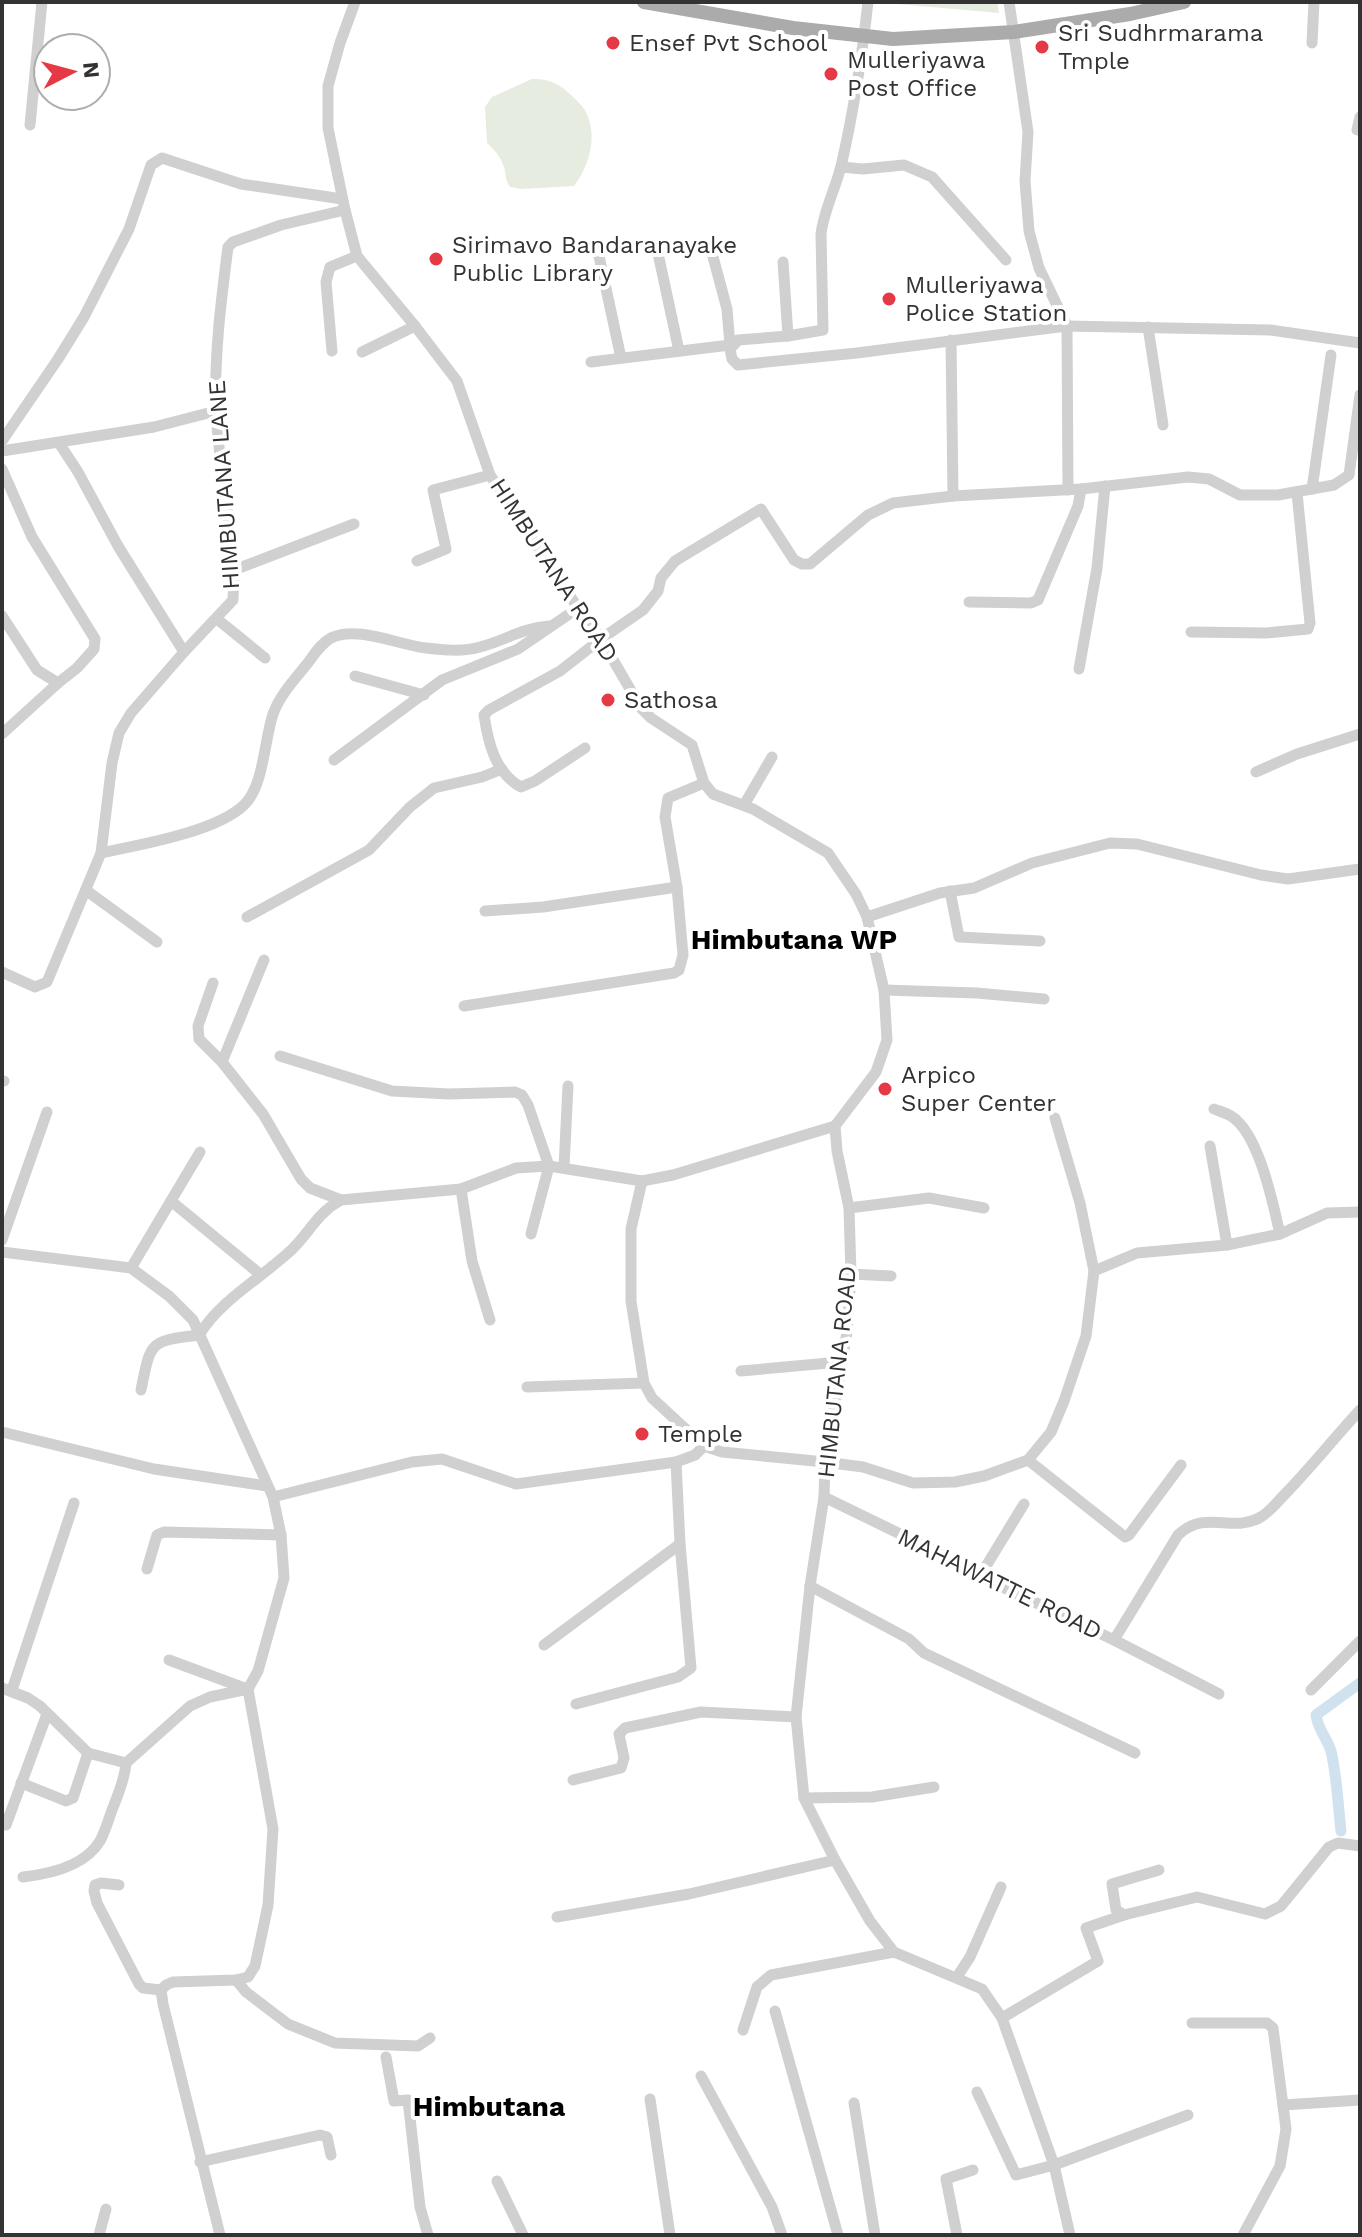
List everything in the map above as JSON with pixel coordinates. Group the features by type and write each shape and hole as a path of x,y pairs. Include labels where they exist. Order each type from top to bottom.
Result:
{"main road":[{"path":"644,2 793,28 893,39 1014,32 1129,8 1184,2"}],"street":[{"path":"30,125 42,2"},
{"name":"HIMBUTANA ROAD","path":"355,2 328,86 328,128 357,256 457,381 490,475 601,639 641,708 692,745 704,783"},
{"path":"591,362 823,330 823,219 841,167 868,2"},
{"path":"969,602 1031,603 1038,600 1078,506 1067,326 1039,268 1029,231 1025,181 1028,132 1009,2"},
{"path":"1312,43 1314,2"},
{"path":"1357,130 1360,117"},
{"path":"2,441 84,317 129,229 151,165 162,158 241,184 344,204"},
{"path":"841,167 863,169 904,165 932,177 1006,260"},
{"name":"HIMBUTANA LANE","path":"2,972 35,987 47,982 101,853 112,763 119,733 131,713 233,600 234,570 216,411 218,325 228,247 233,242 344,204"},
{"path":"656,244 679,351"},
{"path":"712,253 734,342 730,349 732,359 738,365 1067,326 1270,330 1360,343"},
{"path":"332,351 326,282 330,267 357,256"},
{"path":"599,256 621,358"},
{"path":"783,262 788,336"},
{"path":"362,352 415,326"},
{"path":"1148,327 1163,425"},
{"path":"951,340 953,496"},
{"path":"1312,489 1331,355"},
{"path":"585,748 521,787 512,782 502,769 488,742 484,715 560,671 643,610 658,591 661,578 675,561 761,509 794,560 810,564 868,515 893,503 1188,477 1209,479 1240,495 1297,493 1354,477 1360,395"},
{"path":"2,451 154,427 216,411"},
{"path":"59,443 184,652"},
{"path":"2,469 32,537 95,639 94,649 77,668 2,734"},
{"path":"417,561 446,549 433,490 490,475"},
{"path":"1079,669 1097,568 1105,486"},
{"path":"1191,632 1266,633 1308,629 1310,623 1297,493"},
{"path":"234,570 354,524"},
{"path":"334,760 442,680 518,649 578,608"},
{"path":"2,616 37,670 58,683"},
{"path":"217,619 265,658"},
{"path":"101,853 184,834 227,817 243,806 254,792 273,714 284,693 333,636 353,633 425,648 462,650 481,647 528,628 549,626"},
{"path":"355,676 424,695"},
{"path":"1256,772 1297,754 1360,734"},
{"path":"744,805 772,757"},
{"path":"247,917 369,850 410,807 434,788 502,769"},
{"path":"199,1335 209,1319 291,1251 326,1208 341,1200 461,1189 516,1168 564,1167 642,1181 673,1175 835,1126 876,1072 887,1040 884,990 867,917 856,894 828,853 744,805 713,794 704,783 668,798 665,817 677,887 683,955 679,970 464,1006"},
{"path":"867,917 950,891 974,888 1032,863 1110,843 1137,844 1288,879 1360,869"},
{"path":"485,911 543,907 677,887"},
{"path":"87,891 157,942"},
{"path":"950,891 959,937 1040,941"},
{"path":"222,1062 264,960"},
{"path":"213,983 198,1026 199,1039 222,1062 263,1114 301,1179 310,1188 341,1200"},
{"path":"884,990 1044,999"},
{"path":"280,1056 392,1091 449,1094 515,1092 522,1095 549,1166 531,1234"},
{"path":"564,1167 568,1086"},
{"path":"1214,1109 1234,1117 1253,1143 1269,1183 1280,1234"},
{"path":"2,1240 47,1112"},
{"path":"642,1181 631,1229 631,1301 644,1383 652,1398 704,1446 722,1452 863,1467 913,1483 955,1482 984,1476 1028,1460 1051,1432 1086,1336 1094,1271 1080,1203 1055,1118"},
{"name":"HIMBUTANA ROAD","path":"835,1126 849,1208 851,1274 847,1332 825,1462 824,1497 810,1586 796,1717 804,1798 870,1921 894,1952"},
{"path":"1210,1146 1227,1245"},
{"path":"131,1268 200,1152"},
{"path":"461,1189 472,1261 490,1320"},
{"path":"849,1208 929,1198 984,1208"},
{"path":"171,1201 261,1275"},
{"path":"1094,1271 1137,1253 1227,1245 1280,1234 1327,1213 1360,1212"},
{"path":"2,1252 131,1268 169,1296 193,1320 270,1492 281,1535 284,1578 258,1671 248,1689 273,1829 268,1905 255,1966 248,1977 173,1982 161,1990"},
{"path":"851,1274 891,1276"},
{"path":"141,1390 148,1354 155,1345 163,1339 199,1335"},
{"path":"741,1371 840,1362"},
{"path":"527,1387 644,1383"},
{"name":"MAHAWATTE ROAD","path":"824,1497 1114,1640 1178,1535 1189,1525 1210,1521 1238,1524 1260,1518 1321,1457 1360,1410"},
{"path":"2,1432 154,1469 270,1492 412,1462 442,1459 516,1484 676,1462 695,1455 704,1446"},
{"path":"1028,1460 1125,1537 1181,1465"},
{"path":"576,1704 678,1677 691,1668 676,1462"},
{"path":"74,1503 7,1689 34,1702 88,1753 126,1763"},
{"path":"980,1576 1024,1504"},
{"path":"147,1569 157,1535 164,1532 281,1535"},
{"path":"544,1645 680,1544"},
{"path":"810,1586 909,1639 924,1653 1135,1753"},
{"path":"1114,1640 1219,1694"},
{"path":"1311,1690 1360,1641"},
{"path":"169,1660 248,1689"},
{"path":"23,1877 37,1876 77,1863 90,1853 100,1840 121,1786 126,1763 190,1706 210,1697 248,1689"},
{"path":"573,1780 621,1768 624,1758 619,1734 625,1728 701,1712 796,1717"},
{"path":"6,1825 47,1714"},
{"path":"21,1783 66,1801 73,1798 88,1753"},
{"path":"804,1798 872,1797 934,1787"},
{"path":"1002,2018 1098,1961 1086,1928 1197,1897 1265,1914 1281,1906 1329,1847 1338,1843 1360,1846"},
{"path":"557,1917 689,1894 835,1860"},
{"path":"1124,1915 1116,1910 1112,1884 1159,1870"},
{"path":"119,1885 95,1885 97,1903 139,1984 143,1988 161,1990"},
{"path":"957,1977 970,1957 1001,1887"},
{"path":"743,2030 757,1987 771,1975 894,1952 982,1989 1002,2018 1054,2165 1070,2235"},
{"path":"236,1980 246,1992 288,2024 335,2043 418,2046 430,2038"},
{"path":"161,1990 220,2235"},
{"path":"775,2011 838,2235"},
{"path":"1192,2023 1267,2023 1273,2028 1286,2129 1280,2166 1243,2235"},
{"path":"386,2057 394,2101 408,2100 420,2207 428,2235"},
{"path":"701,2076 772,2207 782,2235"},
{"path":"977,2092 1016,2175 1054,2165 1188,2115"},
{"path":"650,2099 670,2235"},
{"path":"1283,2105 1360,2100"},
{"path":"854,2103 875,2235"},
{"path":"200,2162 320,2135 327,2137 331,2155"},
{"path":"957,2235 946,2179 973,2170"},
{"path":"497,2181 523,2235"},
{"path":"99,2235 106,2209"}],"shaded area":[{"path":"997,2 999,13 897,4"},
{"path":"532,79 549,81 562,87 581,105 589,118 591,149 574,186 510,187 501,160 487,143 485,107 492,97"}],"waterway":[{"path":"1341,1831 1331,1751 1316,1715 1360,1683"}],"place":[{"name":"Ensef Pvt School","path":"613,43"},
{"name":"Sri Sudhrmarama Tmple","path":"1042,47"},
{"name":"Mulleriyawa Post Office","path":"831,74"},
{"name":"Sirimavo Bandaranayake Public Library","path":"436,259"},
{"name":"Mulleriyawa Police Station","path":"889,299"},
{"name":"Sathosa","path":"608,700"},
{"name":"Arpico Super Center","path":"885,1089"},
{"name":"Temple","path":"642,1434"}],"district":[{"name":"Himbutana WP","path":"794,939"},
{"name":"Himbutana","path":"489,2106"}]}
